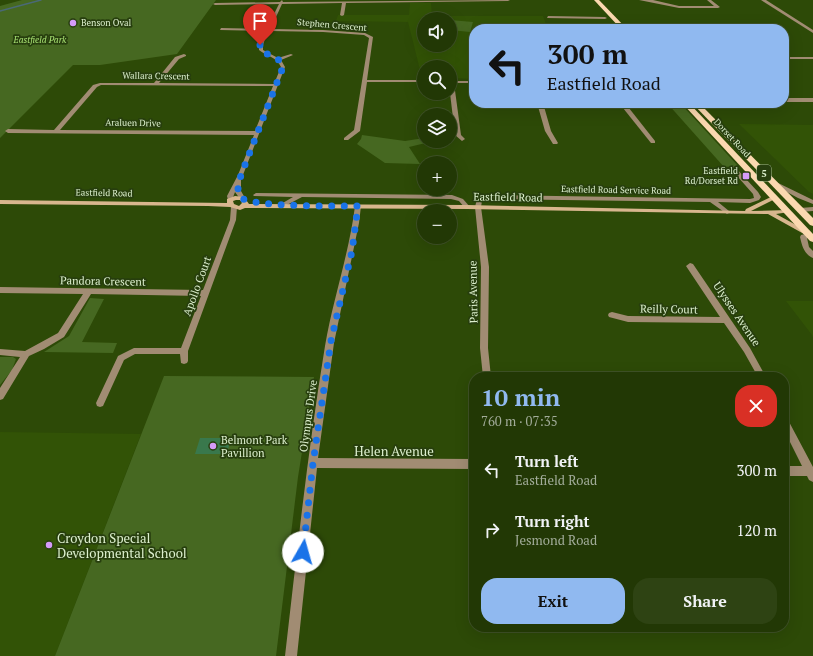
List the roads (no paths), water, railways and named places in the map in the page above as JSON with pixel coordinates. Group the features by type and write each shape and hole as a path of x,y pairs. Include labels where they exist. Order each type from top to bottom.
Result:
{"main road":[{"path":"589,0 611,24"},
{"path":"596,0 619,24"},
{"name":"Dorset Road","path":"690,108 810,236"},
{"name":"Dorset Road","path":"700,108 813,223"},
{"path":"748,210 773,198"},
{"name":"Eastfield Road","path":"1,203 231,203"},
{"path":"231,203 244,203"},
{"path":"231,203 244,203"},
{"name":"Eastfield Road","path":"244,203 281,205 727,212 768,212 798,207"},
{"name":"Eastfield Road","path":"736,212 748,210 784,209"},
{"path":"768,212 810,236"}],"street":[{"path":"214,4 346,1 508,0"},
{"path":"641,0 652,0 678,7 718,7 709,0"},
{"path":"763,0 813,32"},
{"path":"342,15 346,1"},
{"path":"244,203 238,188 241,175 283,67 282,62 264,52 260,48 282,2"},
{"path":"548,17 605,18"},
{"path":"799,23 806,23"},
{"path":"221,29 268,30"},
{"name":"Stephen Crescent","path":"268,30 323,31 370,35 371,38 364,81"},
{"path":"156,84 177,58 184,55"},
{"path":"278,59 291,55"},
{"path":"789,58 813,58"},
{"path":"56,131 95,86 100,84 96,78"},
{"path":"346,139 357,131 364,81 417,81"},
{"path":"457,82 469,82"},
{"name":"Wallara Crescent","path":"100,84 276,85"},
{"path":"453,100 458,135 462,139"},
{"path":"789,100 813,100"},
{"path":"541,108 548,131 555,143"},
{"path":"626,108 653,142"},
{"name":"Araluen Drive","path":"8,131 257,134"},
{"name":"Eastfield Road Service Road","path":"478,207 480,200 488,197 712,201 750,201 757,199 758,197 756,193 733,168"},
{"name":"Apollo Court","path":"232,220 230,196 241,175"},
{"path":"772,181 800,197 813,202"},
{"path":"256,195 452,197 461,200 467,207"},
{"path":"281,205 301,195"},
{"path":"712,201 727,212"},
{"path":"798,207 813,202"},
{"name":"Apollo Court","path":"184,361 184,351 232,220 244,203"},
{"name":"Olympus Drive","path":"291,656 313,463 331,341 352,251 358,206"},
{"name":"Paris Avenue","path":"478,207 485,266 484,348 486,372"},
{"path":"798,207 813,209"},
{"path":"810,236 803,236 804,243 813,256"},
{"name":"Ulysses Avenue","path":"690,266 747,350 759,372"},
{"name":"Pandora Crescent","path":"0,290 206,293"},
{"path":"0,352 26,354 41,347 60,335 88,292"},
{"name":"Reilly Court","path":"612,315 628,319 727,320"},
{"path":"100,403 121,358 128,353 134,351 184,351"},
{"path":"0,396 26,354"},
{"path":"789,431 811,474"},
{"name":"Helen Avenue","path":"313,463 469,464"},
{"path":"789,472 811,474"}],"waterway":[{"path":"0,11 41,0"}],"place":[{"name":"Benson Oval","path":"73,23"},
{"name":"Eastfield Rd/Dorset Rd","path":"746,176"},
{"name":"Belmont Park Pavillion","path":"213,446"},
{"name":"Croydon Special Developmental School","path":"49,545"}],"park label":[{"name":"Eastfield Park","path":"40,40"}]}
